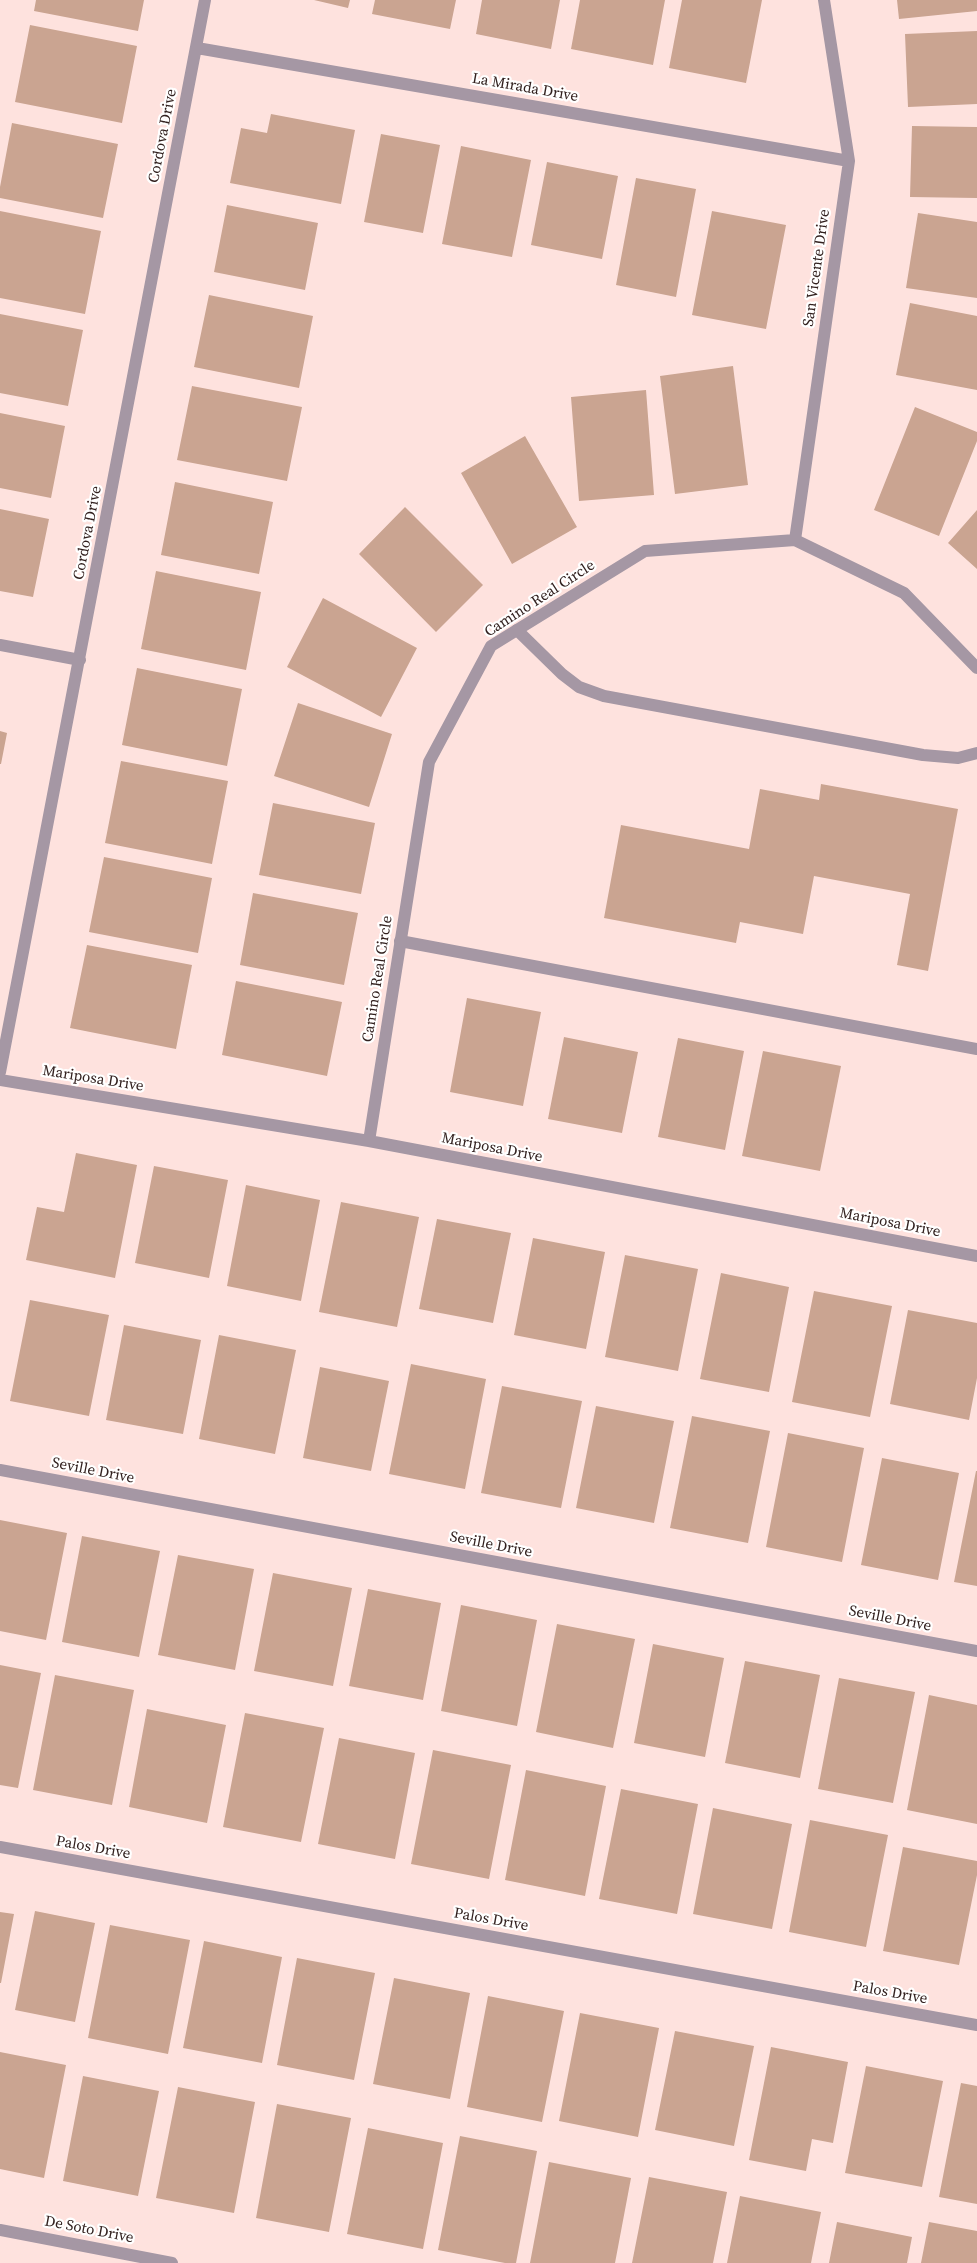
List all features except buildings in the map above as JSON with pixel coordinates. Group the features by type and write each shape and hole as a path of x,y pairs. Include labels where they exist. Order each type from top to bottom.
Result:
{"street":[{"name":"Cordova Drive","path":"0,1072 205,0"},
{"name":"San Vicente Drive","path":"795,540 849,161 824,0"},
{"name":"La Mirada Drive","path":"196,48 849,161"},
{"path":"795,540 904,593 977,668"},
{"name":"Camino Real Circle","path":"369,1141 429,762 491,646 645,551 795,540"},
{"path":"517,630 562,674 579,687 604,696 923,755 958,758 977,753"},
{"path":"0,645 80,660"},
{"path":"400,941 977,1049"},
{"name":"Mariposa Drive","path":"0,1080 369,1141 977,1256"},
{"name":"Seville Drive","path":"0,1470 977,1652"},
{"name":"Palos Drive","path":"0,1847 977,2025"},
{"name":"De Soto Drive","path":"0,2230 172,2263"}]}
